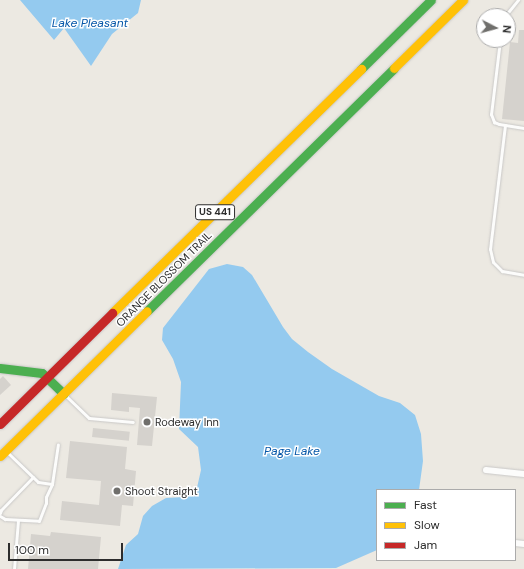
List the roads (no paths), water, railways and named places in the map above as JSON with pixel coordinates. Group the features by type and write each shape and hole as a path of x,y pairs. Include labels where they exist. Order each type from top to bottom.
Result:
{"main road":[{"name":"ORANGE BLOSSOM TRAIL","path":"0,424 431,0"},
{"name":"ORANGE BLOSSOM TRAIL","path":"3,453 463,0"},
{"path":"0,368 34,371 48,377 64,394"}],"street":[{"path":"486,470 524,474"}],"lane":[{"path":"512,8 518,0"},
{"path":"499,48 490,114 494,122 524,128"},
{"path":"505,125 490,249 493,262 502,271 524,275"},
{"path":"64,394 89,418 133,422"},
{"path":"0,516 6,519 39,522 46,503 46,497 52,484 58,444"},
{"path":"3,453 38,482 52,484"},
{"path":"0,512 32,477"},
{"path":"14,569 18,520"}],"water":[{"name":"Lake Pleasant","path":"20,0 141,0 138,13 112,34 91,66 64,28 54,40"},
{"name":"Page Lake","path":"227,264 243,267 252,275 283,327 292,339 332,369 379,396 400,403 415,415 421,434 423,461 419,489 376,489 376,550 336,568 118,569 126,545 138,534 143,516 152,506 166,498 184,497 196,492 201,470 198,447 179,429 181,382 173,359 162,340 163,328 209,269"}],"place":[{"name":"Rodeway Inn","path":"147,422"},
{"name":"Shoot Straight","path":"117,491"}]}
